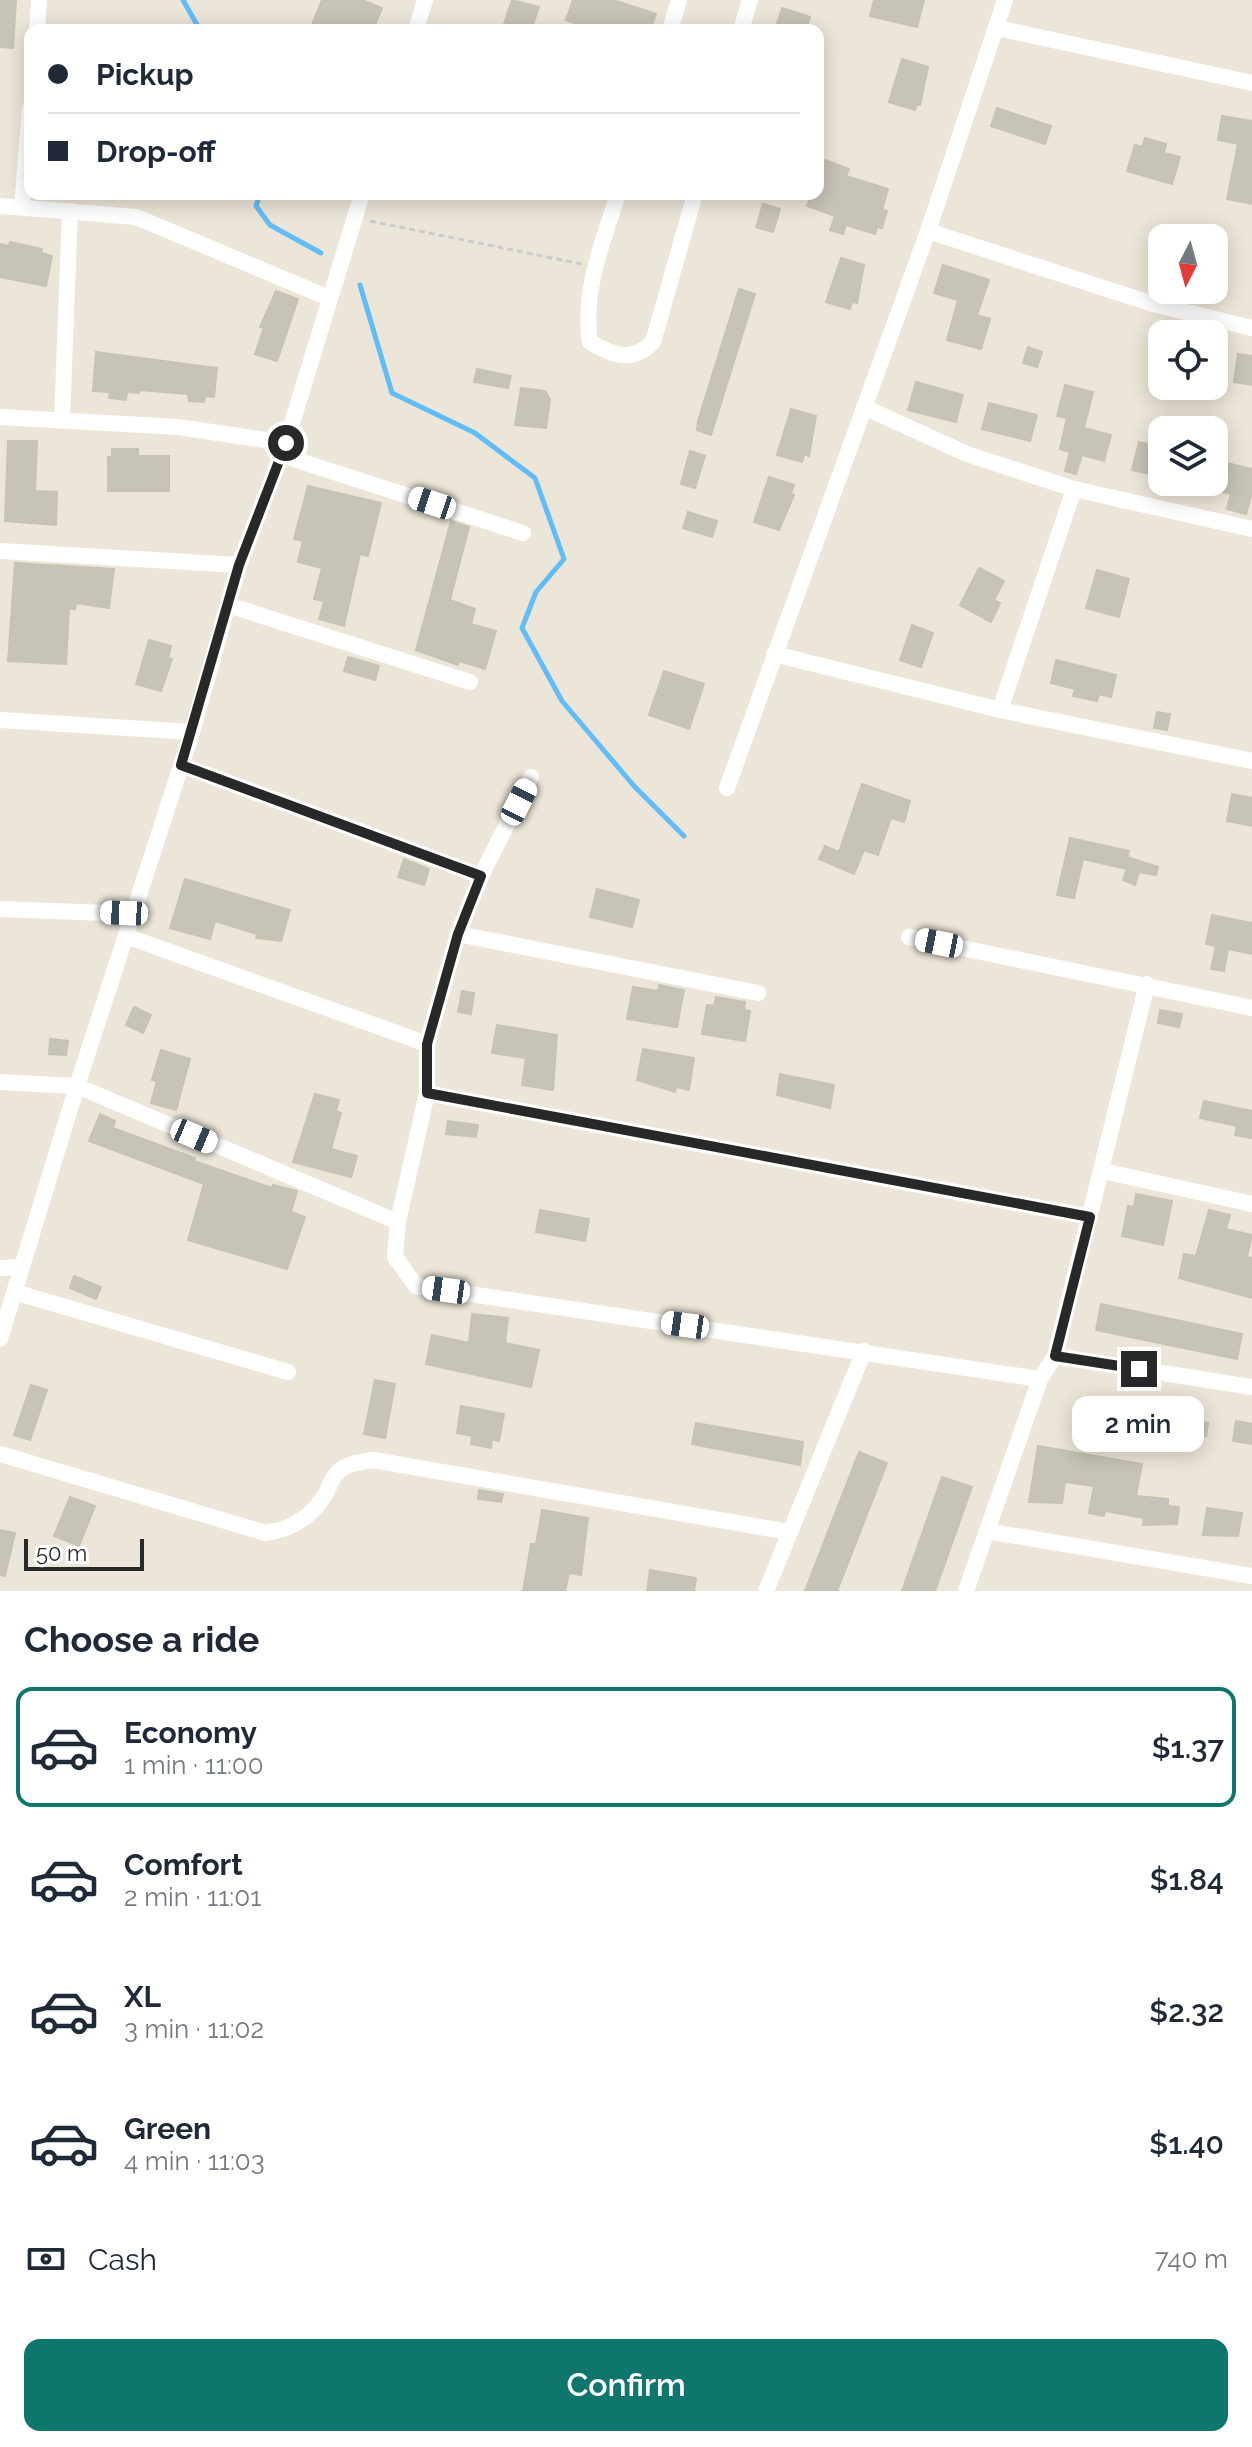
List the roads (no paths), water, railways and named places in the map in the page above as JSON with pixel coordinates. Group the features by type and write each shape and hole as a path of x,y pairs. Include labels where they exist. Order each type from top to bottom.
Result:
{"street":[{"path":"37,24 39,0"},
{"path":"418,24 425,0"},
{"path":"672,24 679,0"},
{"path":"743,24 750,0"},
{"path":"727,788 928,231 1005,0"},
{"path":"997,28 1252,83"},
{"path":"22,207 24,182"},
{"path":"0,1339 77,1086 192,732 239,565 284,449 360,200"},
{"path":"616,200 595,266 587,323 590,342 607,352 625,357 641,354 653,342 693,200"},
{"path":"0,206 136,217 160,224 329,298"},
{"path":"62,419 70,211"},
{"path":"928,231 1153,304 1252,328"},
{"path":"864,407 967,454 1074,489 1252,529"},
{"path":"0,417 178,427 284,449 523,533"},
{"path":"1000,710 1074,489"},
{"path":"0,551 239,565"},
{"path":"228,605 470,682"},
{"path":"774,654 1000,710 1252,761"},
{"path":"0,720 192,732"},
{"path":"181,765 481,876"},
{"path":"531,777 481,876 458,934 427,1044 427,1093 398,1222 395,1257 416,1286 1040,1379"},
{"path":"0,909 133,914"},
{"path":"458,934 758,993"},
{"path":"126,936 427,1044"},
{"path":"909,937 1252,1008"},
{"path":"966,1591 1040,1379 1055,1356 1147,984"},
{"path":"0,1082 77,1086 398,1222"},
{"path":"427,1093 1090,1217"},
{"path":"1103,1171 1252,1204"},
{"path":"0,1268 21,1267"},
{"path":"14,1292 288,1372"},
{"path":"766,1591 864,1351"},
{"path":"1055,1356 1252,1387"},
{"path":"0,1454 266,1533 286,1530 306,1518 319,1505 335,1473 347,1465 373,1460 789,1532"},
{"path":"987,1531 1252,1576"}],"waterway":[{"path":"183,0 197,24"},
{"path":"258,200 256,206 270,225 321,253"},
{"path":"360,285 392,393 475,433 535,478 564,559 536,592 522,628 562,701 634,786 684,836"}]}
